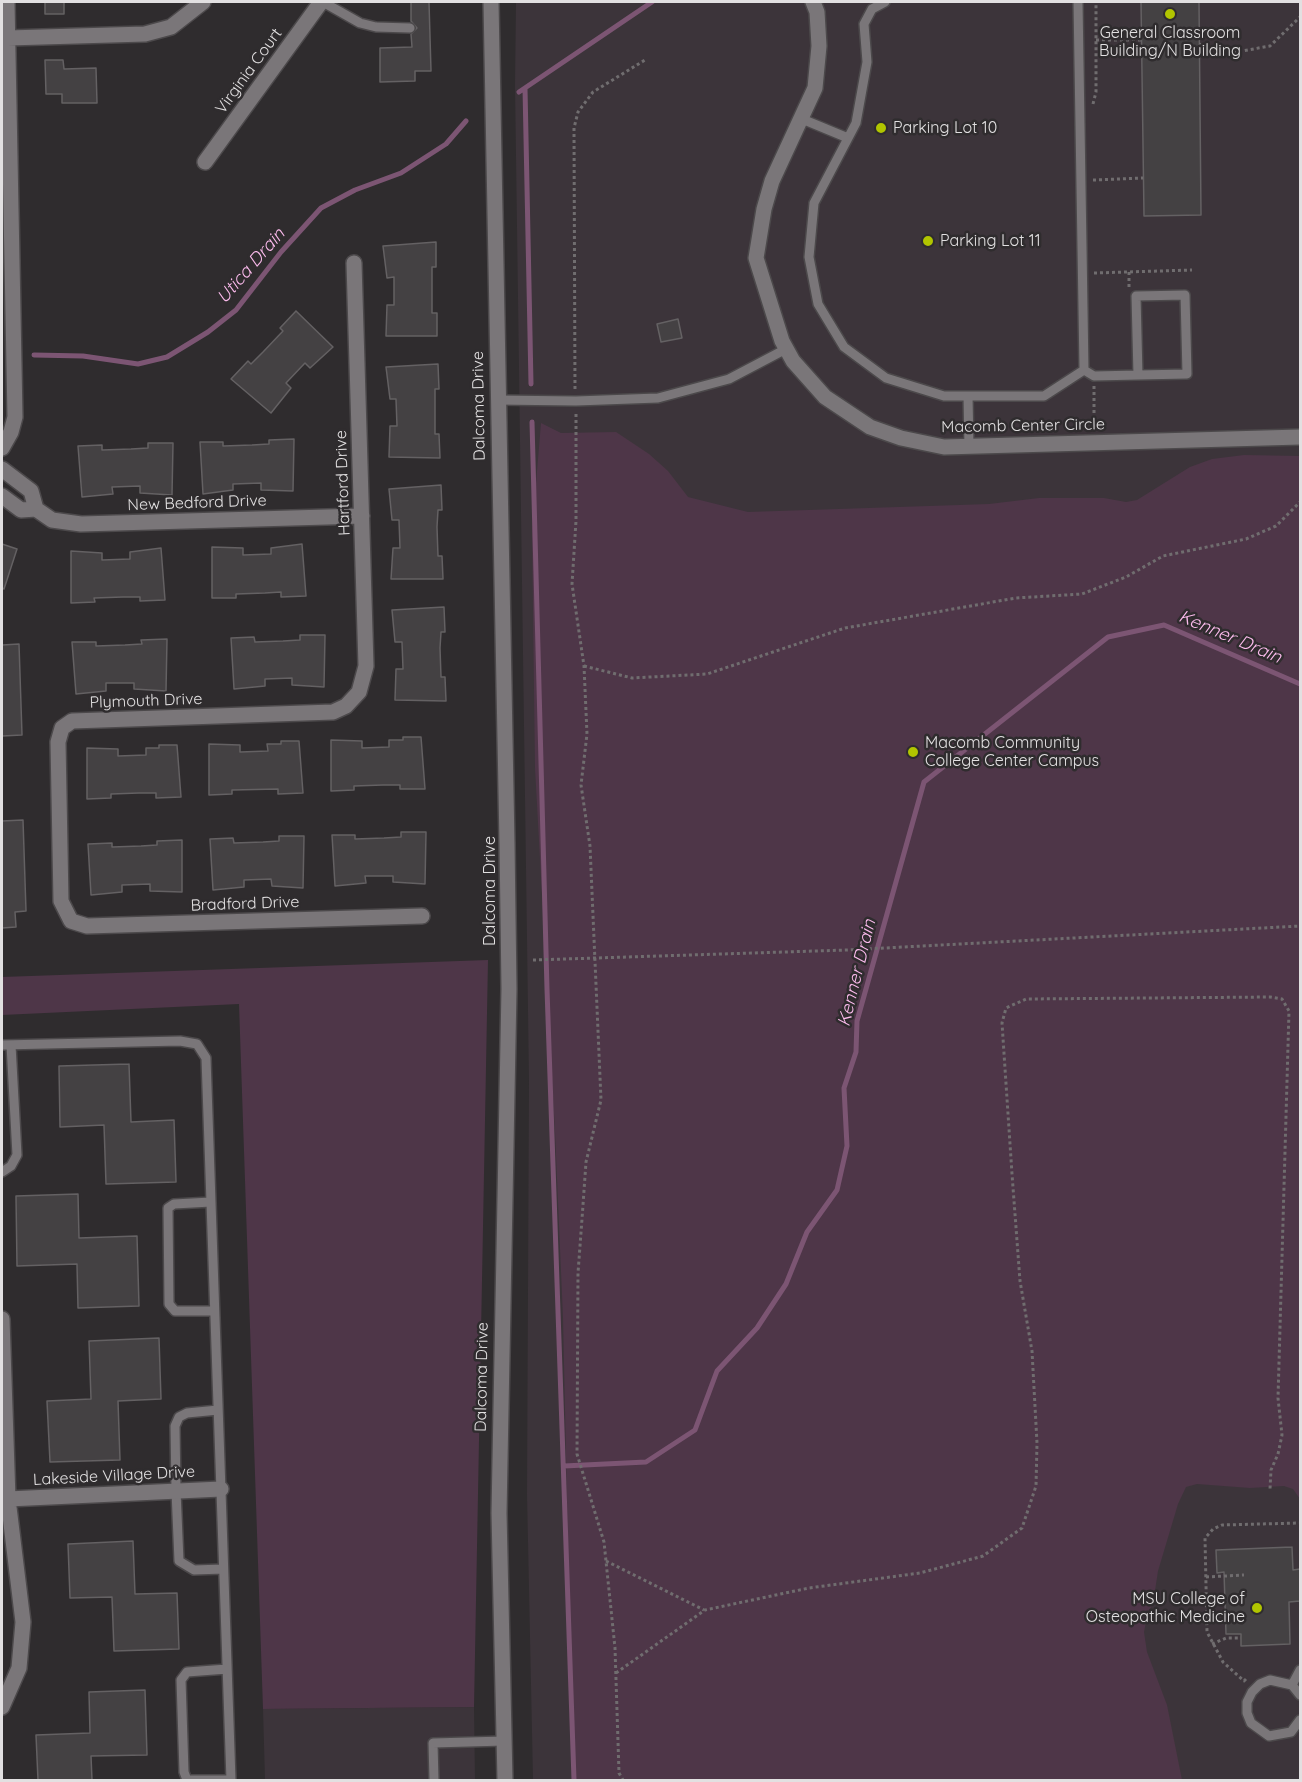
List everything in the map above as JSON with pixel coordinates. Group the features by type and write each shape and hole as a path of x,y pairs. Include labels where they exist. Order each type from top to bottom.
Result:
{"street":[{"path":"2,447 11,432 15,417 15,340 6,95 8,2"},
{"path":"8,38 145,34 171,27 202,2"},
{"name":"Virginia Court","path":"205,162 322,2"},
{"name":"Dalcoma Drive","path":"490,2 508,979 499,1474 505,1780"},
{"name":"Macomb Center Circle","path":"813,2 817,12 819,46 815,88 772,181 764,209 756,258 786,349 793,361 825,397 870,427 901,438 944,447 1300,437"},
{"name":"Hartford Drive","path":"353,699 360,692 366,666 354,262"},
{"path":"2,469 31,491 36,509"},
{"name":"New Bedford Drive","path":"2,496 21,510 36,509 52,520 81,524 362,516"},
{"name":"Plymouth Drive","path":"71,921 61,901 58,742 62,728 72,721 333,712 353,699"},
{"name":"Bradford Drive","path":"71,921 87,926 422,916"},
{"path":"2,1319 8,1556 23,1622 19,1668 2,1707"},
{"name":"Lakeside Village Drive","path":"8,1499 220,1489"}],"lane":[{"path":"322,2 360,23 376,27 410,28"},
{"path":"885,2 872,9 864,24 867,62 856,123 814,202 809,257 818,304 844,347 885,378 944,396 1044,396 1084,370"},
{"path":"1078,2 1084,370"},
{"path":"802,119 848,138"},
{"path":"1084,370 1094,376 1187,374 1185,295 1137,296 1138,375"},
{"path":"497,400 576,401 658,398 729,379 786,349"},
{"path":"968,396 969,447"},
{"path":"2,1172 11,1166 17,1155 6,1045 180,1041 197,1044 206,1058 231,1780 187,1780 183,1749 181,1680 187,1672 227,1669"},
{"path":"211,1202 174,1204 168,1208 169,1304 175,1311 214,1311"},
{"path":"218,1410 187,1413 179,1417 175,1426 176,1491 179,1561 194,1570 223,1569"},
{"path":"1292,1685 1300,1670"},
{"path":"1300,1695 1292,1685 1281,1680 1270,1680 1260,1684 1252,1692 1247,1702 1247,1713 1251,1724 1269,1736 1291,1732 1300,1720"},
{"path":"434,1780 433,1743 504,1741"}],"path":[{"path":"1091,110 1096,92 1096,2"},
{"path":"1199,44 1225,54 1270,46 1300,17"},
{"path":"1096,40 1142,40"},
{"path":"622,1780 619,1773 615,1673 604,1542 577,1454 578,1273 586,1162 601,1100 590,846 580,785 587,734 584,666 572,584 576,521 574,128 578,112 593,92 645,60"},
{"path":"1093,191 1093,180 1143,178"},
{"path":"1094,284 1094,273 1192,270"},
{"path":"1129,272 1129,290"},
{"path":"1094,376 1094,417 1104,431"},
{"path":"584,666 632,678 707,674 845,628 1016,598 1083,594 1126,577 1163,556 1245,539 1276,526 1300,502"},
{"path":"533,960 847,950 1300,926"},
{"path":"615,1673 705,1610 809,1588 920,1573 983,1556 1022,1528 1036,1486 1037,1443 1032,1351 1020,1281 1011,1174 1002,1023 1006,1008 1026,999 1270,997 1281,999 1289,1011 1278,1398 1281,1435 1278,1454 1271,1470 1270,1489"},
{"path":"1253,1673 1244,1681 1223,1662 1212,1644 1208,1632 1205,1538 1213,1529 1222,1525 1300,1523"},
{"path":"606,1561 705,1610"},
{"path":"1206,1577 1244,1575"},
{"path":"1207,1615 1226,1614"},
{"path":"1212,1644 1226,1638 1241,1638"}],"shaded area":[{"name":"Macomb Community College Center Campus","path":"516,2 1300,2 1300,1780 533,1780 527,1494 529,1082 515,85"},
{"name":"Macomb Community College Center Campus","path":"541,423 561,433 616,432 649,454 668,471 688,497 748,512 989,504 1039,498 1104,498 1126,502 1137,500 1190,467 1212,459 1244,455 1300,456 1300,1499 1293,1489 1284,1486 1250,1488 1197,1484 1186,1487 1178,1504 1158,1571 1153,1604 1148,1612 1144,1632 1147,1652 1167,1705 1182,1780 573,1780 563,1318 535,768 532,531"},
{"path":"488,960 474,1707 263,1709 239,1004 2,1015 2,977"},
{"path":"474,1707 475,1780 265,1780 263,1709"}],"building":[{"path":"45,2 64,2 64,14 45,14"},
{"path":"411,2 429,2 431,71 415,71 415,81 380,82 380,48 412,47 411,34 417,28 411,21"},
{"path":"1141,2 1199,2 1201,215 1144,216"},
{"path":"45,60 63,60 64,69 96,68 97,103 62,103 62,94 46,94"},
{"path":"436,242 436,267 432,267 432,313 437,313 437,336 386,336 387,305 394,305 394,277 387,278 383,246"},
{"path":"296,311 333,347 310,368 305,363 286,383 291,388 271,413 231,379 248,361 251,364 263,352 283,331 280,328"},
{"path":"678,319 682,338 661,342 657,324"},
{"path":"438,364 439,389 435,389 435,434 439,434 440,458 389,457 390,426 397,426 396,399 390,399 386,367"},
{"path":"294,439 293,491 261,490 261,483 233,484 233,490 203,494 200,442 223,442 223,446 269,444 269,440"},
{"path":"148,443 173,443 172,495 140,493 140,486 112,487 113,494 82,497 78,446 102,445 102,450 131,449 148,448"},
{"path":"441,485 442,510 438,510 437,527 438,556 442,556 443,579 391,579 393,548 400,548 399,520 392,520 389,489"},
{"path":"2,544 17,549 4,589 2,588"},
{"path":"302,544 306,596 281,597 281,592 236,594 236,598 212,598 212,547 243,548 243,555 271,554 271,548"},
{"path":"161,548 165,600 140,601 140,597 123,597 94,598 95,602 71,603 71,551 102,553 102,560 130,559 130,552"},
{"path":"444,607 445,632 441,632 440,648 441,677 445,677 446,701 395,700 396,669 403,669 402,642 395,642 392,610"},
{"path":"300,635 325,635 324,687 292,685 292,678 265,679 265,686 234,689 231,638 254,637 255,642 283,641 300,640"},
{"path":"167,639 166,691 134,689 134,683 106,683 106,691 76,694 72,642 96,642 96,646 142,644 141,640"},
{"path":"19,644 22,735 2,736 2,645"},
{"path":"403,737 421,737 425,789 400,789 400,785 383,785 354,786 354,790 331,791 331,740 362,741 362,748 389,747 389,740 403,740"},
{"path":"281,741 299,741 303,793 278,794 278,789 232,790 232,794 209,795 209,744 240,745 240,752 268,751 267,744 281,744"},
{"path":"159,745 177,745 181,797 156,798 156,793 139,793 111,794 111,798 87,799 87,748 118,749 118,756 146,755 146,748 159,748"},
{"path":"23,820 26,911 15,912 16,927 2,928 2,821"},
{"path":"401,832 426,832 425,884 393,882 393,876 365,876 366,883 335,886 332,835 355,835 355,839 384,838 401,837"},
{"path":"279,836 304,836 303,888 272,886 271,879 244,880 244,887 213,890 210,839 233,838 234,843 263,842 279,841"},
{"path":"182,840 182,892 150,891 150,884 122,885 122,892 91,895 88,844 112,843 112,847 141,846 157,845 157,841"},
{"path":"129,1064 131,1122 174,1120 176,1182 106,1184 104,1125 60,1127 59,1066"},
{"path":"78,1194 79,1238 137,1236 139,1306 78,1308 77,1264 17,1266 16,1196"},
{"path":"159,1338 161,1399 118,1401 120,1460 50,1462 47,1401 91,1399 89,1341"},
{"path":"133,1541 135,1594 177,1593 179,1649 114,1651 112,1597 70,1598 68,1544"},
{"name":"MSU College of Osteopathic Medicine","path":"1292,1547 1293,1570 1300,1569 1300,1601 1289,1602 1290,1644 1241,1646 1241,1634 1226,1634 1224,1572 1217,1573 1216,1550"},
{"path":"145,1690 147,1755 91,1756 92,1780 38,1780 36,1735 90,1733 89,1692"}],"waterway":[{"name":"Utica Drain","path":"519,92 652,2"},
{"path":"525,88 531,384"},
{"name":"Utica Drain","path":"34,355 83,356 138,364 167,357 208,332 236,310 281,252 321,208 355,190 401,173 446,144 466,121"},
{"path":"532,422 547,989 574,1780"},
{"name":"Kenner Drain","path":"564,1466 646,1462 695,1430 717,1371 757,1328 786,1284 807,1232 837,1190 847,1146 844,1088 856,1052 857,1021 924,782 1108,637 1164,625 1300,684"}],"place":[{"name":"General Classroom Building/N Building","path":"1170,14"},
{"name":"Parking Lot 10","path":"881,128"},
{"name":"Parking Lot 11","path":"928,241"},
{"name":"Macomb Community College Center Campus","path":"913,752"},
{"name":"MSU College of Osteopathic Medicine","path":"1257,1608"}]}
